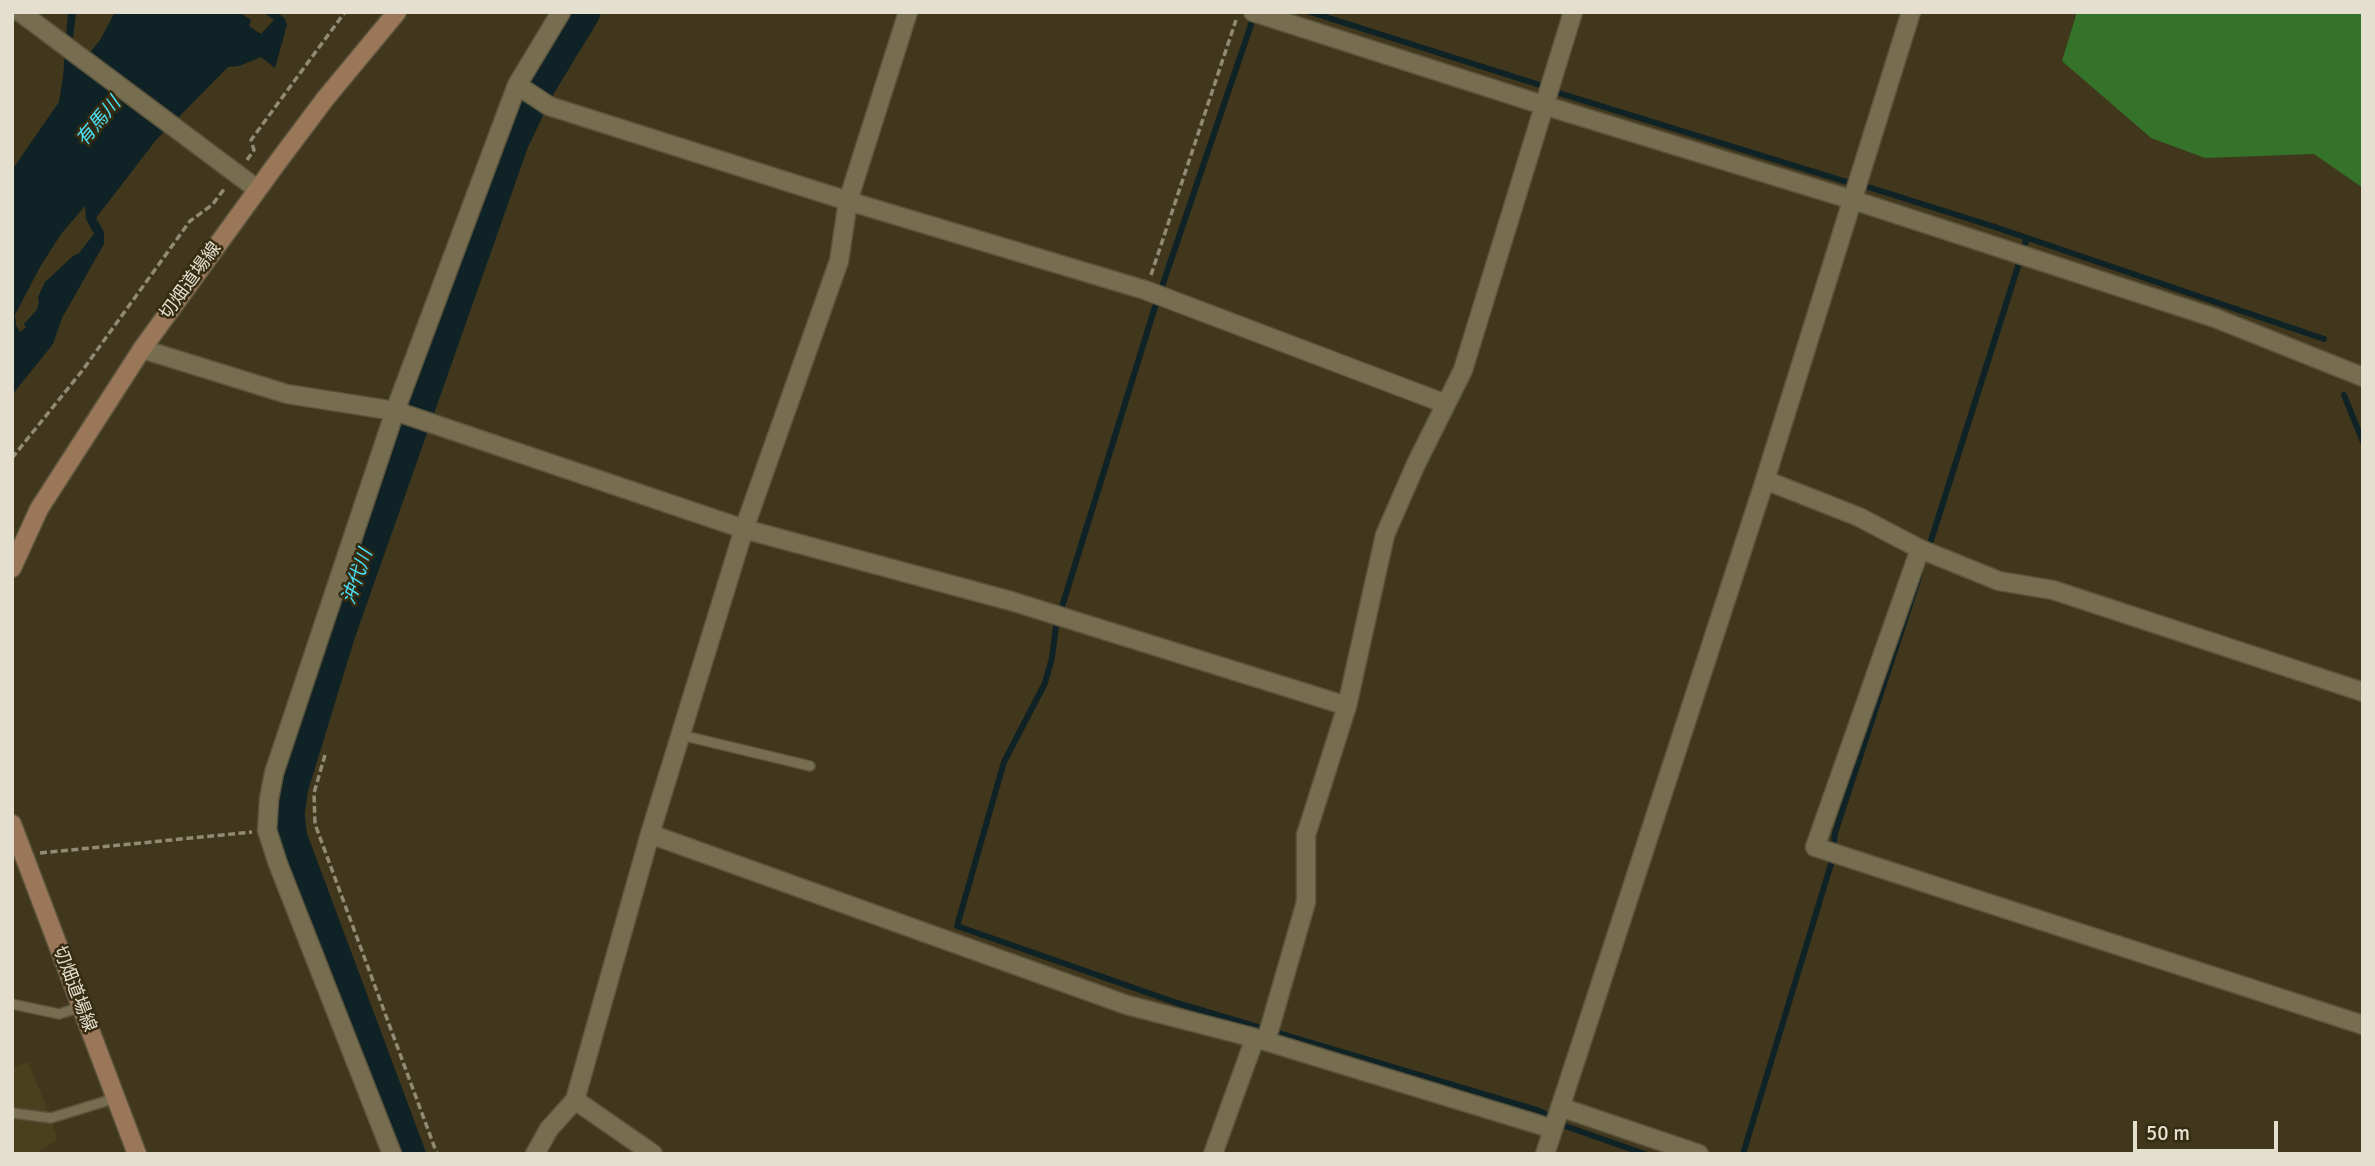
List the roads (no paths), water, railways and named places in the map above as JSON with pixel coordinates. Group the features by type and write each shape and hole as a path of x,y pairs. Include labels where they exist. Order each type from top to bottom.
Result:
{"main road":[{"name":"切畑道場線","path":"12,568 39,509 142,349 325,99 397,12"},
{"name":"切畑道場線","path":"12,824 138,1154"}],"street":[{"path":"12,16 18,12 257,190"},
{"path":"392,1154 278,864 267,830 269,799 274,773 395,411 517,85 561,12"},
{"path":"535,1154 549,1129 575,1100 650,834 744,529 839,261 848,201 908,12"},
{"path":"1253,12 1853,200 2215,318 2363,377"},
{"path":"1213,1154 1260,1040 1306,902 1306,835 1348,706 1385,536 1463,370 1573,12"},
{"path":"1545,1154 1765,480 1911,12"},
{"path":"517,85 549,106 848,201 1146,290 1446,404"},
{"path":"142,349 287,394 395,411 744,529 1011,601 1348,706"},
{"path":"1765,480 1859,517 1920,549 1999,581 2053,590 2363,692"},
{"path":"1920,549 1815,847 2363,1025"},
{"path":"650,834 1127,1005 1260,1040 1553,1129"},
{"path":"575,1100 653,1154"},
{"path":"1560,1107 1699,1154"}],"lane":[{"path":"681,735 810,766"},
{"path":"12,1004 59,1013 81,1007"},
{"path":"12,1113 51,1118 116,1098"}],"water":[{"name":"有馬川","path":"68,12 76,12 73,38 76,66 82,63 100,40 115,12 239,12 251,20 249,26 261,34 274,20 263,12 278,12 287,25 275,68 261,57 239,66 228,67 156,140 96,218 104,232 104,244 62,318 53,344 12,395 12,170 59,102","holes":["85,206 86,219 94,234 79,253 45,282 38,297 36,311 20,332 15,315 40,267 61,234"]}],"waterway":[{"name":"沖代川","path":"408,1154 290,838 287,814 291,787 338,633 512,140 538,86 583,12"},
{"path":"1310,12 1543,86"},
{"path":"1254,16 1154,310 1056,626 1052,658 1045,683 1004,762 957,926 1177,1003 1540,1111 1565,1126 1645,1154"},
{"path":"1559,93 1847,182"},
{"path":"1868,187 1995,227 2324,339"},
{"path":"1928,550 2027,238"},
{"path":"2344,395 2363,442"},
{"path":"1743,1154 1831,864 1835,833 1920,574"}]}
